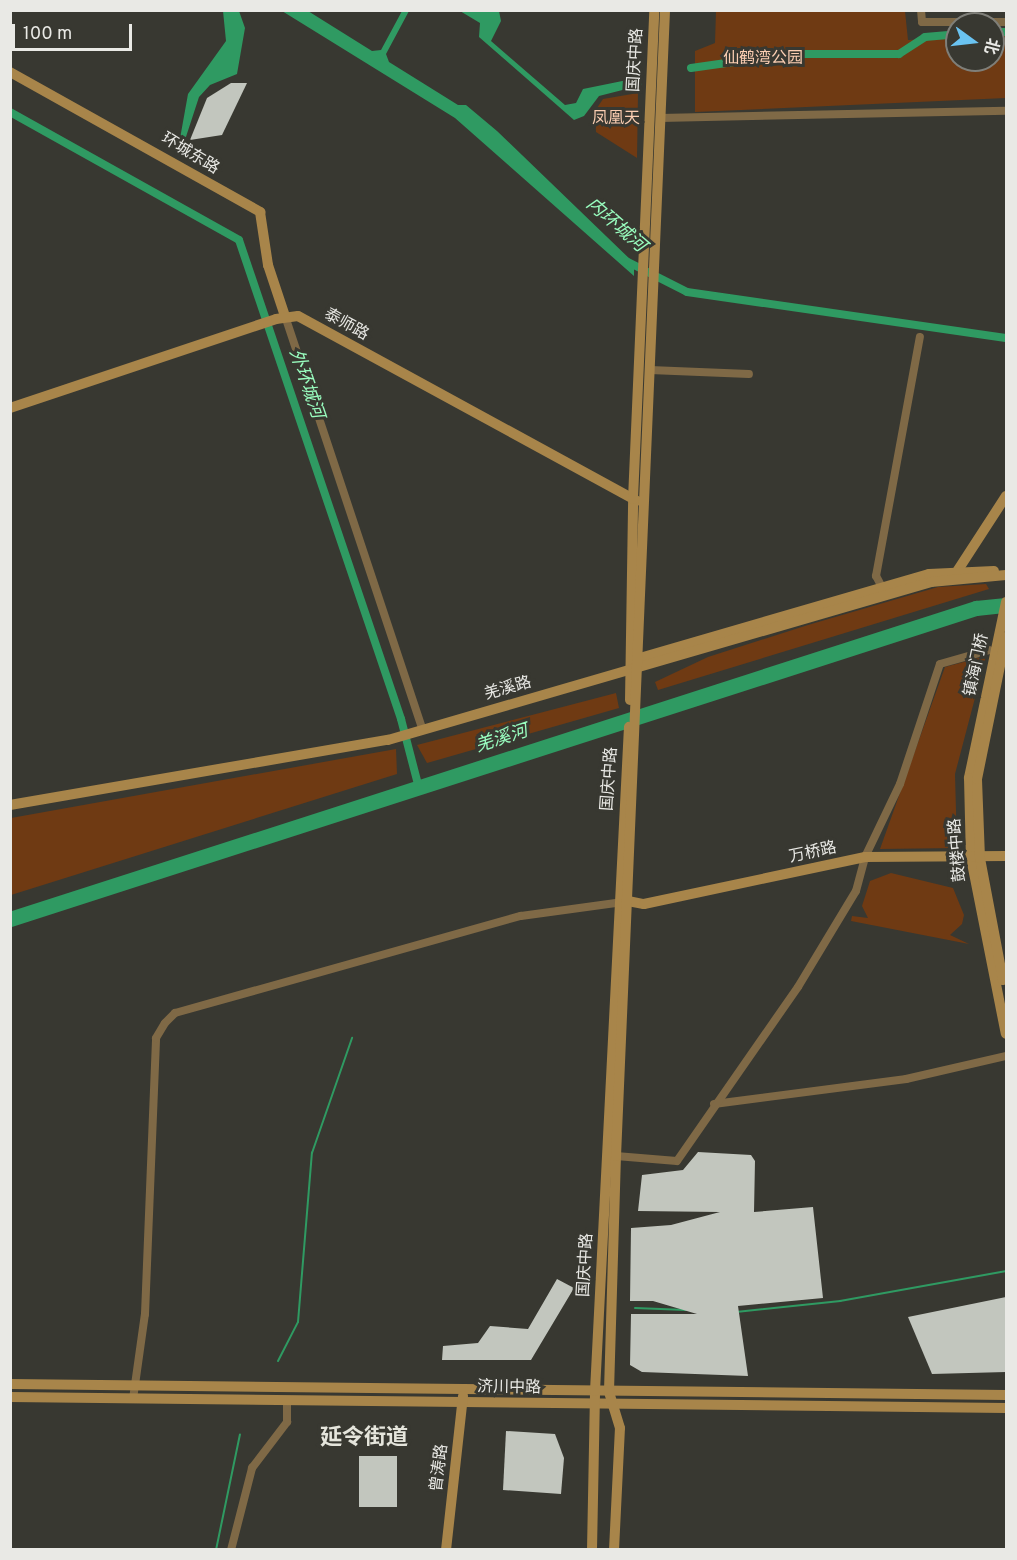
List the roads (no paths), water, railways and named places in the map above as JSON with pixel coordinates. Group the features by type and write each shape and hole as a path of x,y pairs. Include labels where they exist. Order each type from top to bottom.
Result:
{"main road":[{"name":"国庆中路","path":"635,664 633,499 640,284 654,10"},
{"name":"国庆中路","path":"592,1550 595,1391 645,506 652,267 665,10"},
{"name":"环城东路","path":"10,72 260,212 268,265 280,318"},
{"name":"泰师路","path":"280,318 298,316 645,506"},
{"path":"10,408 280,318"},
{"path":"956,573 1006,496"},
{"path":"978,570 972,556 1006,506"},
{"name":"羌溪路","path":"10,805 388,740 884,591 956,573 1006,569"},
{"name":"羌溪路","path":"956,573 1006,576"},
{"name":"镇海门桥","path":"982,733 1006,602"},
{"path":"982,733 1006,637"},
{"name":"鼓楼中路","path":"982,733 969,777 975,858 1006,1034"},
{"name":"万桥路","path":"622,902 644,904 865,857 1006,856"},
{"path":"975,858 1006,1000"},
{"name":"国庆中路","path":"614,1550 620,1428 610,1405 609,1391 622,902"},
{"name":"济川中路","path":"10,1384 1006,1395"},
{"name":"曾涛路","path":"446,1550 463,1390"},
{"name":"济川中路","path":"10,1397 1006,1408"}],"street":[{"path":"921,10 922,22 1006,22"},
{"path":"660,118 1006,111"},
{"path":"280,318 423,730"},
{"path":"884,591 876,576 920,337"},
{"path":"650,370 749,374"},
{"path":"616,1156 677,1161 826,942 856,891 865,857 900,783 940,664 989,650"},
{"path":"133,1399 145,1314 156,1038 165,1023 175,1013 521,916 622,902"},
{"path":"714,1104 906,1079 1006,1056"},
{"path":"231,1550 252,1468 287,1422 287,1400"}],"waterway":[{"path":"691,68 789,54 899,54 925,37 945,35"},
{"name":"外环城河","path":"10,112 239,240 401,719 419,788"},
{"name":"内环城河","path":"626,261 687,292 1006,338"},
{"name":"羌溪河","path":"10,919 976,608 1006,605"},
{"path":"278,1361 298,1322 312,1153 352,1038"},
{"path":"736,1312 840,1301 1006,1271"},
{"path":"635,1308 686,1310"},
{"path":"216,1550 240,1434"}],"district":[{"name":"延令街道","path":"364,1439"}],"park label":[{"name":"仙鹤湾公园","path":"763,59"},
{"name":"凤凰天","path":"616,119"}]}
